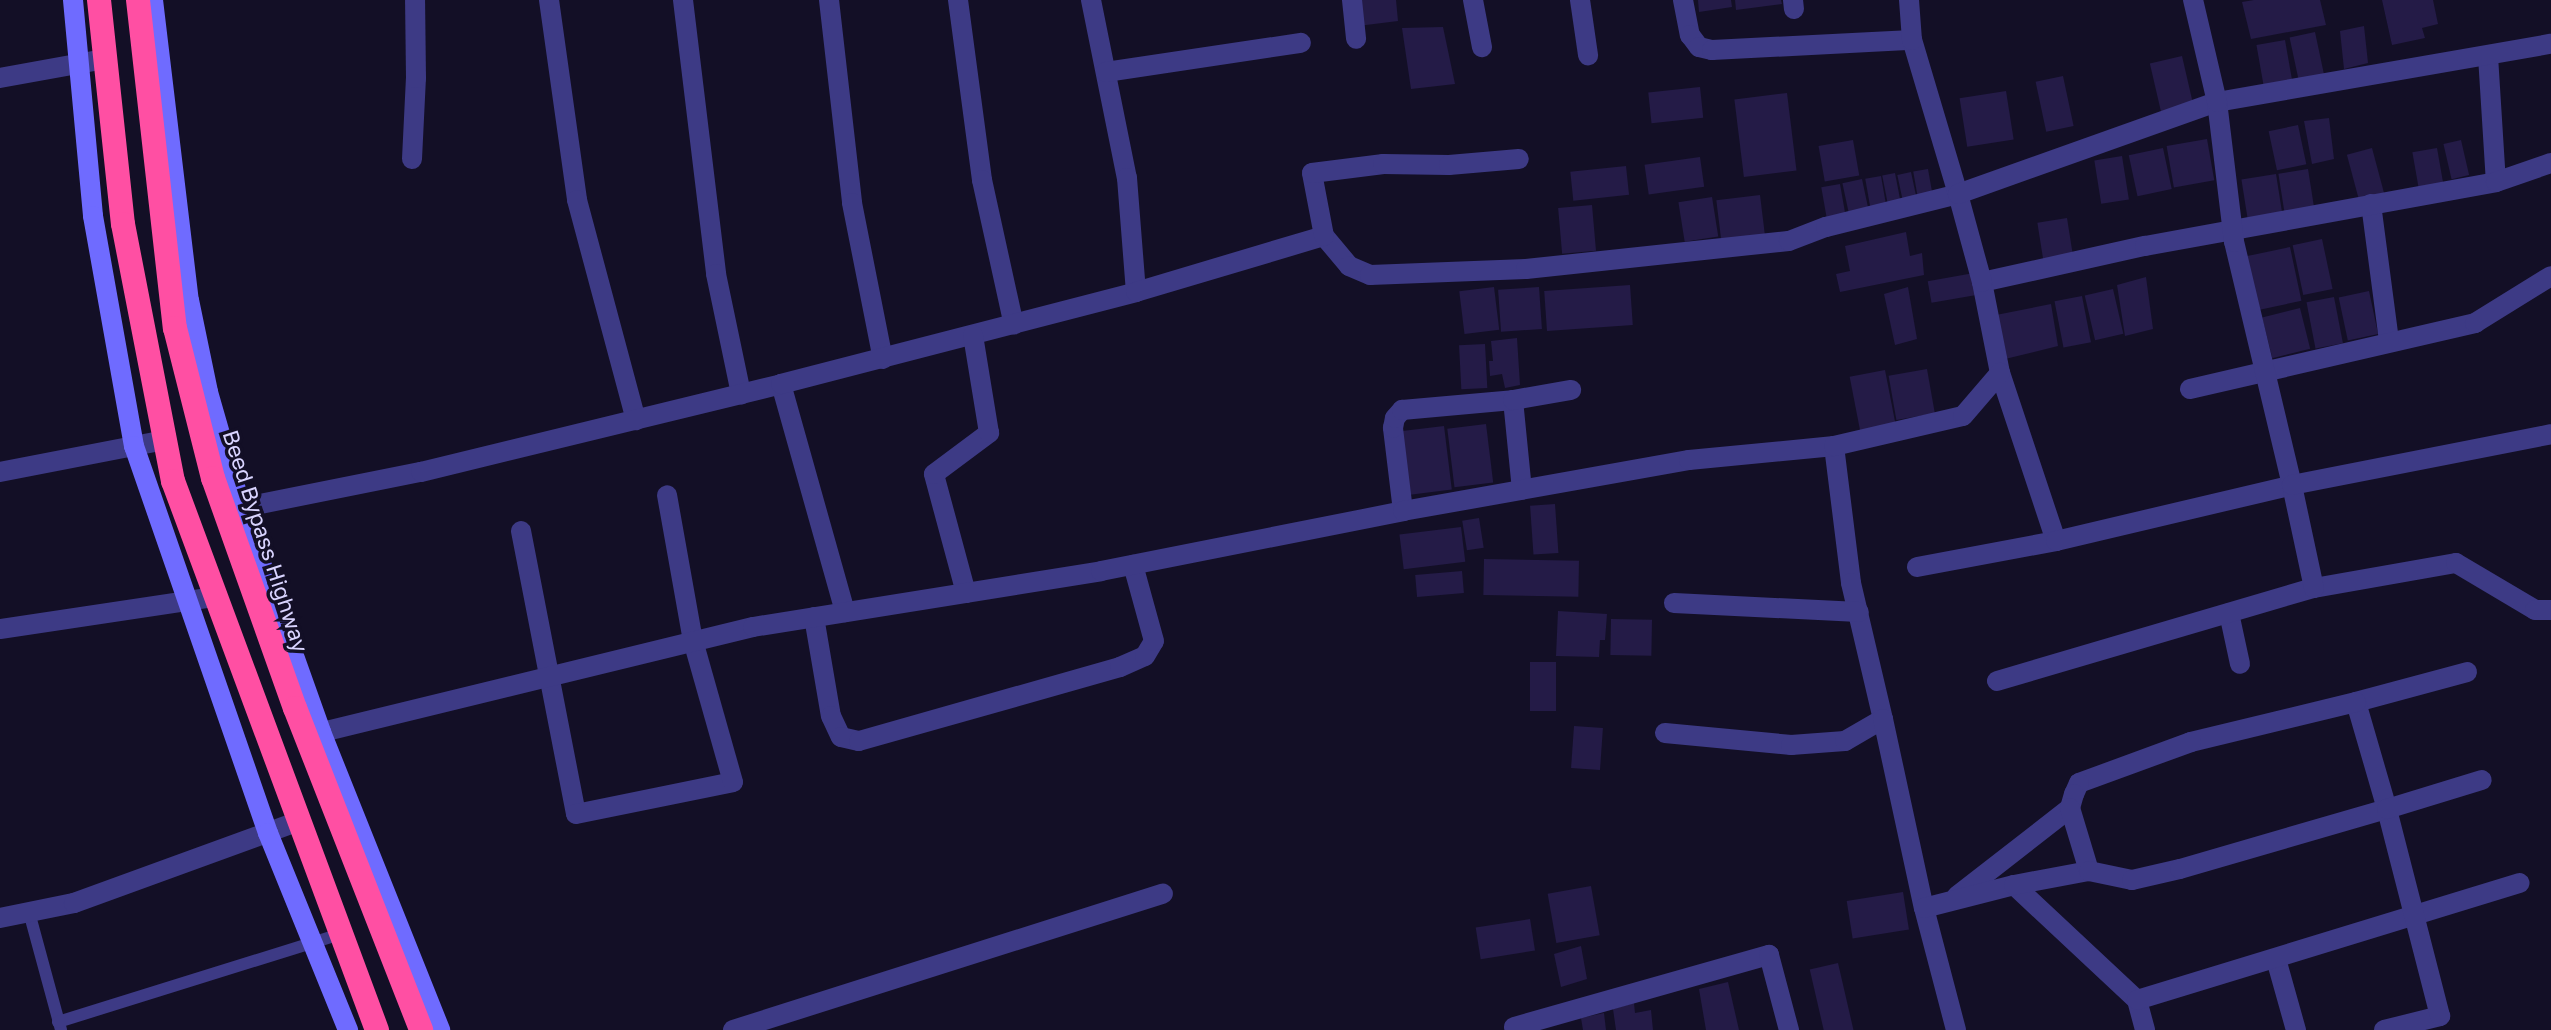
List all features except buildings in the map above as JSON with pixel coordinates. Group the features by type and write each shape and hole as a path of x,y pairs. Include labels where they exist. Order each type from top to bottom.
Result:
{"highway":[{"path":"99,0 123,224 173,481 297,822 377,1030"},
{"name":"Beed Bypass Highway","path":"138,0 175,328 233,509 421,1030"}],"street":[{"path":"73,0 93,216 134,446 185,601 268,833 348,1030"},
{"path":"153,0 192,314 233,509 421,472 883,359 1136,292 1324,236"},
{"path":"412,159 416,78 415,0"},
{"path":"549,0 577,200 636,420"},
{"path":"683,0 716,274 741,394"},
{"path":"829,0 852,203 883,359"},
{"path":"958,0 982,180 1014,325"},
{"path":"1091,0 1127,178 1136,292"},
{"path":"1352,0 1356,39"},
{"path":"1473,0 1482,47"},
{"path":"1580,0 1588,55"},
{"path":"1683,0 1690,35 1699,47 1712,50 1912,40"},
{"path":"1909,0 1912,40 1982,282 2000,373 2056,541"},
{"path":"2193,0 2217,102 2232,230 2314,588"},
{"path":"1106,72 1301,43"},
{"path":"1519,159 1449,165 1383,164 1312,173 1324,236 1349,266 1370,275 1526,269 1789,241 1826,227 1958,194 2217,102 2551,44"},
{"path":"2488,56 2496,182"},
{"path":"0,78 105,59"},
{"path":"1982,282 2232,230 2496,182 2551,163"},
{"path":"2371,204 2389,341"},
{"path":"2190,389 2475,323 2551,276"},
{"path":"966,593 934,474 989,433 973,335"},
{"path":"440,1030 313,734 550,674 814,617 1133,565 1403,511 1689,460 1834,446 1963,416 2000,373"},
{"path":"781,384 845,612"},
{"path":"1403,511 1393,428 1402,410 1513,400 1571,390"},
{"path":"1513,400 1522,490"},
{"path":"1917,567 2056,541 2292,485 2551,434"},
{"path":"0,472 165,440"},
{"path":"1834,446 1851,583 1924,908 1956,1030"},
{"path":"521,531 576,814 733,782 693,641 667,495"},
{"path":"1997,681 2314,588 2456,563 2535,610 2551,610"},
{"path":"814,617 831,716 841,737 859,741 1120,667 1145,656 1154,641 1133,565"},
{"path":"0,629 215,597"},
{"path":"1674,603 1859,612"},
{"path":"2229,613 2240,664"},
{"path":"1951,901 2070,808 2079,783 2191,742 2467,672"},
{"path":"2356,702 2442,1023 2384,1030"},
{"path":"1665,733 1791,745 1845,741 1883,719"},
{"path":"1924,908 2014,885 2089,871 2132,880 2482,780"},
{"path":"2070,808 2089,871"},
{"path":"0,918 74,903 297,822"},
{"path":"2137,1000 2520,883"},
{"path":"2014,885 2137,1000 2145,1030"},
{"path":"733,1030 1163,894"},
{"path":"1514,1027 1769,955 1789,1030"},
{"path":"2276,959 2296,1030"}],"lane":[{"path":"29,912 59,1026 340,934"}]}
